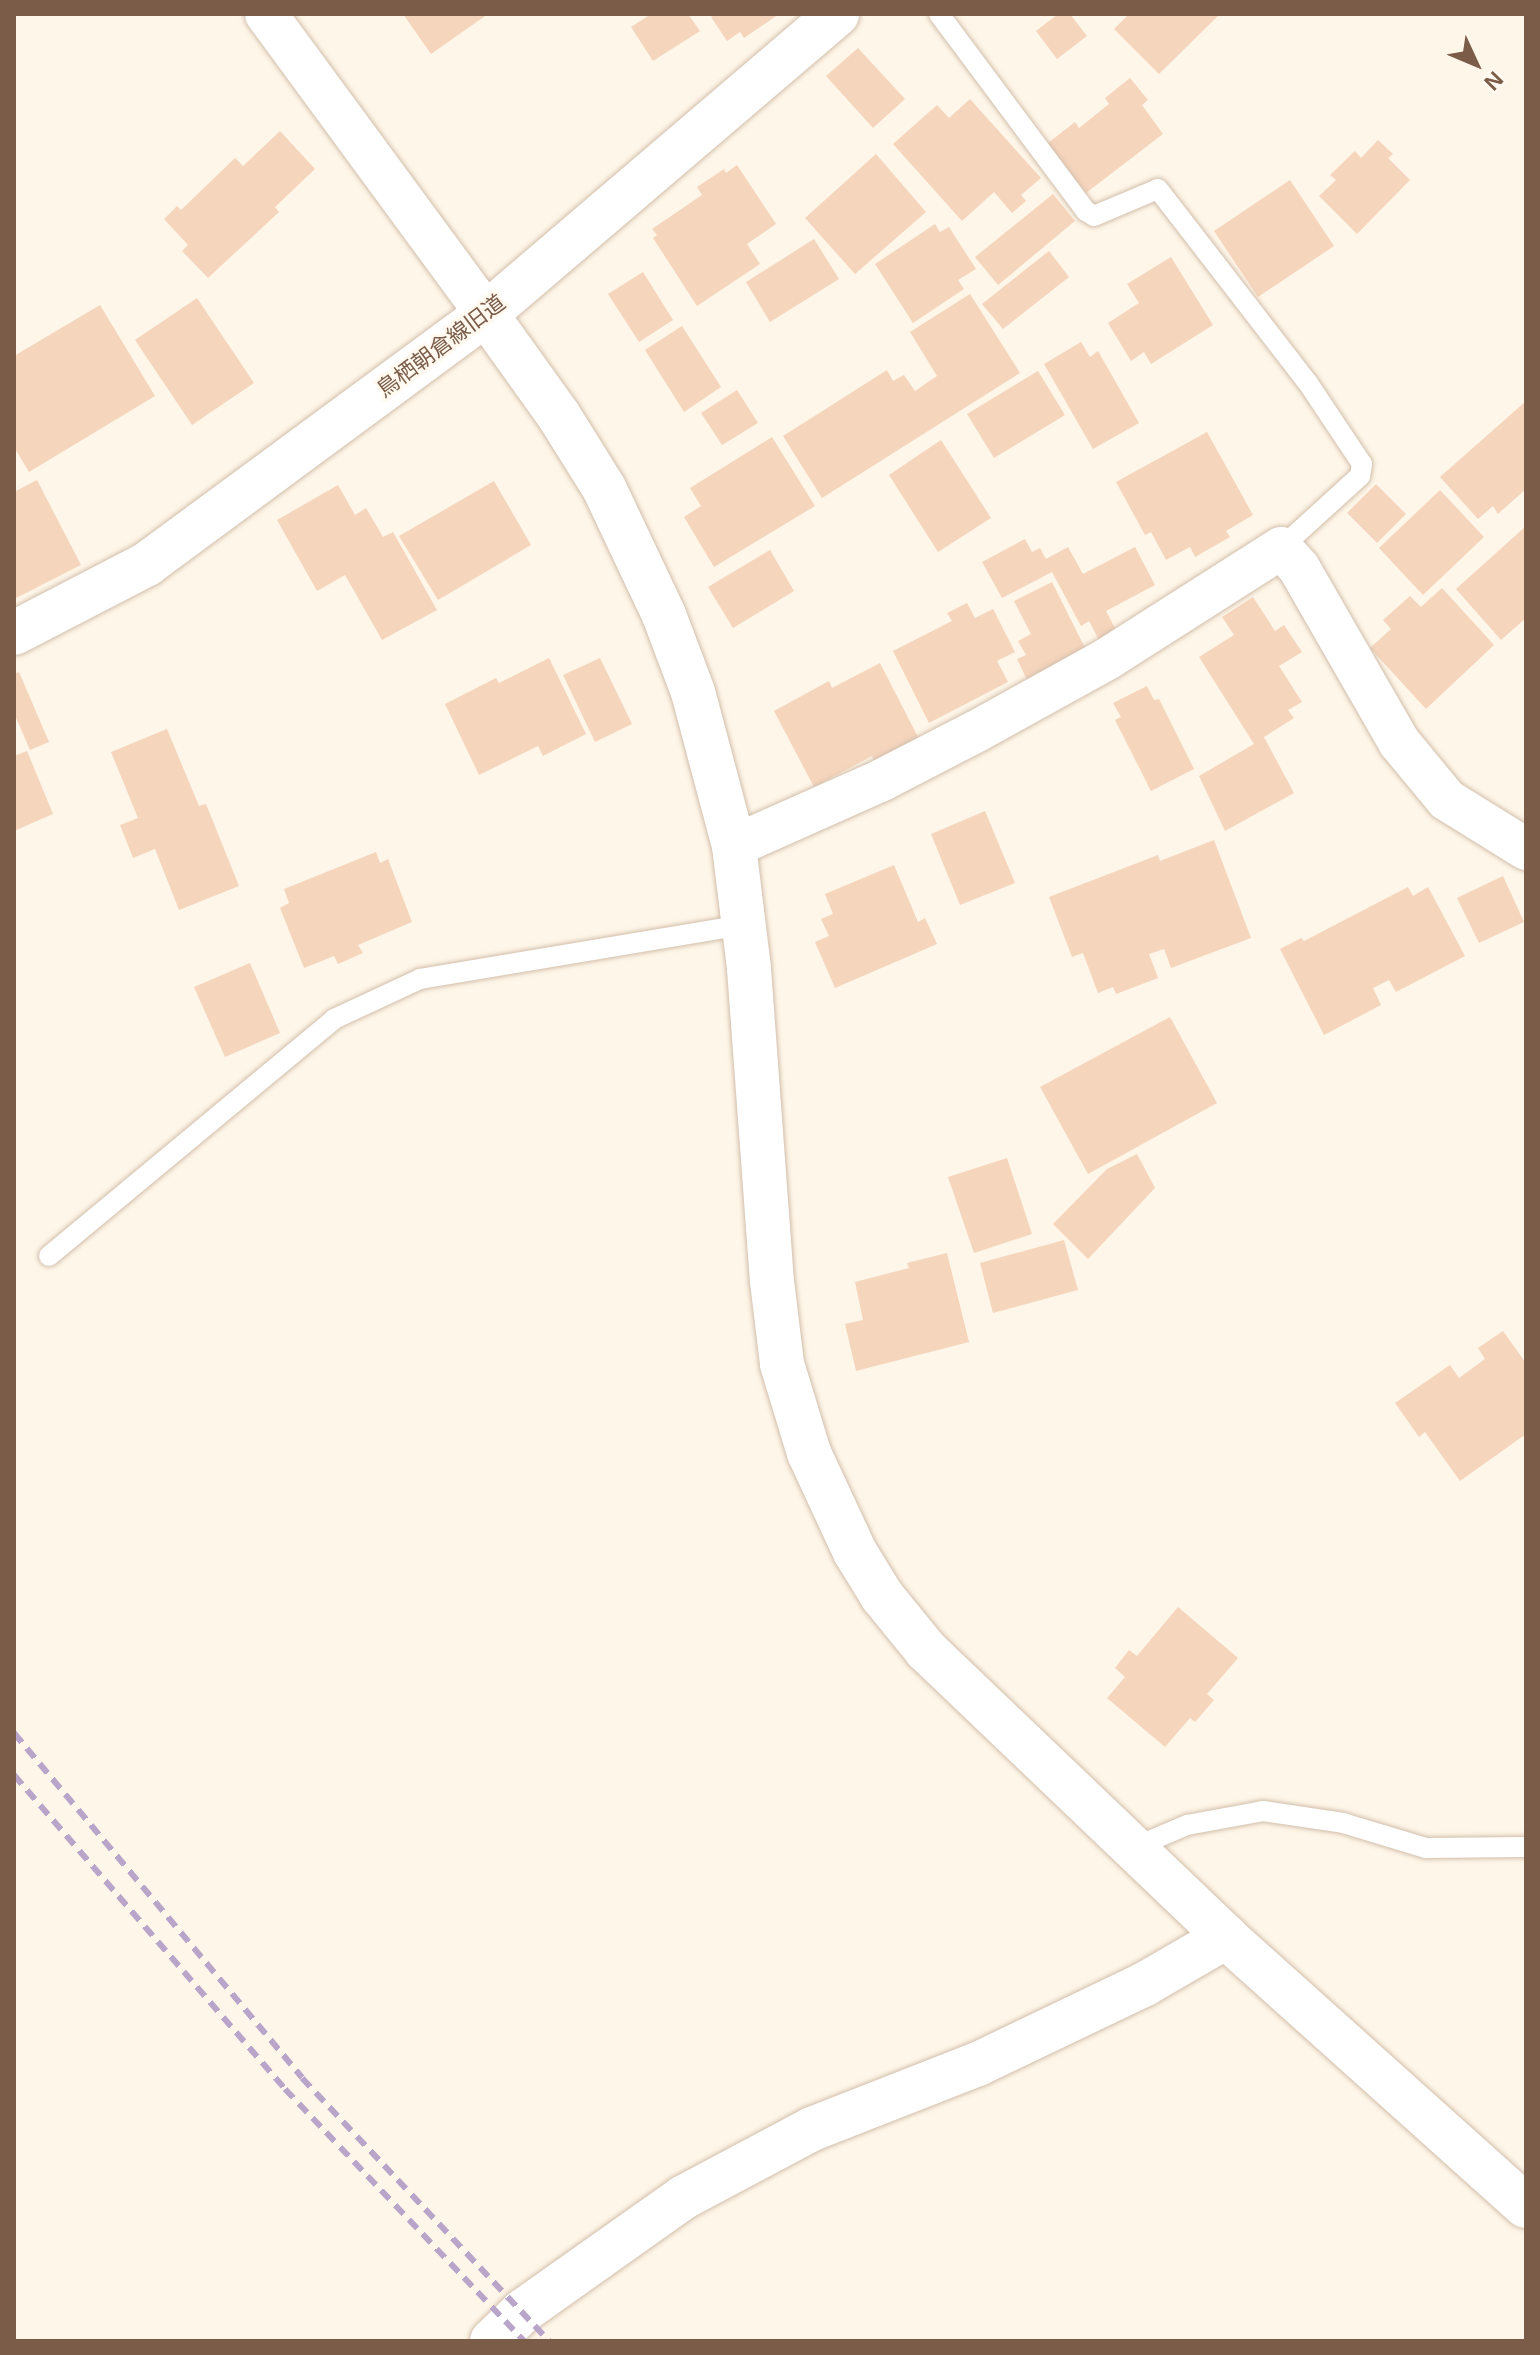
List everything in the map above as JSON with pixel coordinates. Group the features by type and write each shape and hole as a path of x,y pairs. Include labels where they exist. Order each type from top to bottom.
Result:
{"street":[{"path":"266,14 559,416 628,534 693,692 734,846 782,1364 794,1410 827,1496 882,1596 926,1650 1226,1937 1526,2206"},
{"name":"鳥栖朝倉線旧道","path":"14,633 147,564 486,314 837,14"},
{"path":"734,846 882,780 977,731 1107,659 1281,548 1299,568 1399,742 1447,800 1526,849"},
{"path":"492,2341 523,2311 684,2197 812,2129 978,2064 1145,1984 1226,1937"}],"lane":[{"path":"939,14 1086,211 1094,216 1158,189 1308,383 1362,464 1360,476 1281,548"},
{"path":"49,1256 334,1019 420,979 743,925"},
{"path":"1133,1848 1187,1825 1263,1811 1343,1823 1426,1848 1526,1847"}],"building":[{"path":"403,14 488,14 431,54"},
{"path":"651,14 688,14 700,31 653,61 631,27"},
{"path":"716,14 779,14 744,38 740,32 727,41 711,17"},
{"path":"1058,14 1070,14 1087,36 1057,59 1036,31"},
{"path":"1129,14 1220,14 1159,74 1114,29"},
{"path":"858,48 905,99 873,128 826,76"},
{"path":"1130,78 1148,100 1142,105 1163,134 1086,193 1048,143 1075,122 1079,128 1109,104 1105,98"},
{"path":"970,99 1041,178 1021,195 1026,201 1012,213 994,192 962,221 893,144 937,105 949,118"},
{"path":"280,131 315,169 275,207 279,212 208,278 182,251 188,245 164,219 177,206 181,210 235,158 243,166"},
{"path":"1378,140 1393,154 1388,158 1410,180 1357,234 1319,196 1336,180 1330,175 1355,151 1361,158"},
{"path":"876,154 926,212 855,274 805,218"},
{"path":"737,165 776,224 747,244 760,264 697,306 653,238 657,235 652,229 702,195 697,187 724,169 726,173"},
{"path":"1290,180 1334,246 1258,297 1214,231"},
{"path":"1053,194 1075,221 998,285 975,257"},
{"path":"935,224 940,232 949,227 976,269 958,280 964,289 913,323 875,264"},
{"path":"814,239 839,279 770,322 746,282"},
{"path":"1049,251 1069,277 1003,329 982,304"},
{"path":"1171,257 1213,325 1151,364 1144,352 1131,361 1108,323 1139,303 1127,284"},
{"path":"643,272 673,320 639,342 608,294"},
{"path":"970,294 1020,373 822,498 783,436 887,370 893,381 904,375 915,391 937,376 910,332"},
{"path":"197,298 254,383 192,425 135,340"},
{"path":"100,305 155,396 29,472 14,447 14,356"},
{"path":"682,326 721,387 684,412 645,350"},
{"path":"1081,342 1090,357 1098,351 1139,423 1093,449 1044,364"},
{"path":"1038,371 1065,415 994,458 967,414"},
{"path":"737,390 758,423 722,445 701,413"},
{"path":"1526,401 1526,489 1498,514 1493,506 1478,519 1440,477"},
{"path":"1207,432 1253,515 1226,531 1230,537 1195,557 1190,547 1166,560 1151,532 1145,535 1116,482"},
{"path":"772,437 815,506 714,567 684,517 701,506 690,488"},
{"path":"941,440 991,518 938,552 889,475"},
{"path":"37,480 81,565 14,599 14,492"},
{"path":"494,481 531,545 438,600 399,536"},
{"path":"1376,484 1406,514 1377,543 1347,513"},
{"path":"338,485 355,515 366,508 383,537 393,532 437,610 382,640 345,575 317,591 277,520"},
{"path":"1440,490 1484,537 1423,595 1379,548"},
{"path":"1526,526 1526,618 1501,640 1456,589"},
{"path":"1025,539 1032,552 1040,548 1046,559 1068,547 1083,574 1135,547 1155,585 1106,611 1117,632 1100,642 1089,621 1081,626 1052,572 1002,598 982,562"},
{"path":"770,550 794,591 733,628 708,587"},
{"path":"1052,582 1088,654 1029,684 1017,659 1026,655 1018,641 1031,634 1014,601"},
{"path":"1442,588 1494,645 1426,709 1370,648 1391,629 1383,620 1410,596 1421,607"},
{"path":"1253,597 1275,631 1284,625 1302,652 1279,666 1302,702 1288,710 1294,718 1264,737 1294,793 1225,831 1199,776 1254,744 1199,657 1234,635 1222,617"},
{"path":"967,603 975,618 993,609 1015,652 997,661 1008,682 929,723 893,651 952,621 947,613"},
{"path":"549,658 586,734 543,756 538,746 479,775 445,704 496,678 499,683"},
{"path":"600,658 632,724 595,742 563,675"},
{"path":"880,663 919,739 875,763 872,756 814,787 774,711 829,681 832,688"},
{"path":"19,672 49,742 30,750 14,713 14,674"},
{"path":"1147,686 1154,700 1159,699 1194,769 1151,791 1115,720 1121,717 1113,703"},
{"path":"167,729 199,806 206,804 239,886 179,910 155,849 133,858 120,825 138,818 111,752"},
{"path":"27,751 53,814 14,831 14,756"},
{"path":"985,811 1015,883 960,905 931,834"},
{"path":"1214,840 1251,938 1171,968 1164,949 1149,954 1158,978 1116,994 1113,987 1098,993 1083,953 1072,957 1049,897 1158,855 1160,861"},
{"path":"376,852 380,863 388,859 412,922 358,945 363,953 338,964 334,956 304,968 280,908 289,903 284,889"},
{"path":"894,865 918,922 925,918 937,944 835,988 815,942 829,936 821,919 833,914 825,894"},
{"path":"1503,876 1524,922 1479,943 1457,898"},
{"path":"1408,887 1413,896 1428,887 1465,956 1396,992 1389,980 1373,988 1381,1005 1324,1035 1280,949 1301,938 1304,941"},
{"path":"250,963 280,1033 225,1057 194,987"},
{"path":"1170,1017 1217,1103 1088,1174 1040,1087"},
{"path":"1137,1154 1155,1188 1088,1259 1053,1224 1107,1169"},
{"path":"1007,1158 1032,1234 974,1253 948,1177"},
{"path":"1064,1240 1078,1290 993,1313 980,1263"},
{"path":"947,1253 969,1342 856,1371 845,1324 863,1320 855,1282 909,1268 907,1263"},
{"path":"1503,1331 1526,1363 1526,1434 1460,1481 1425,1432 1419,1437 1395,1403 1450,1365 1459,1378 1485,1359 1478,1348"},
{"path":"1178,1607 1238,1658 1207,1694 1214,1700 1195,1722 1190,1718 1165,1747 1107,1698 1125,1677 1115,1668 1129,1650 1137,1656"}],"railway":[{"path":"14,1733 302,2078 549,2341"},
{"path":"14,1775 285,2089 524,2341"}]}
